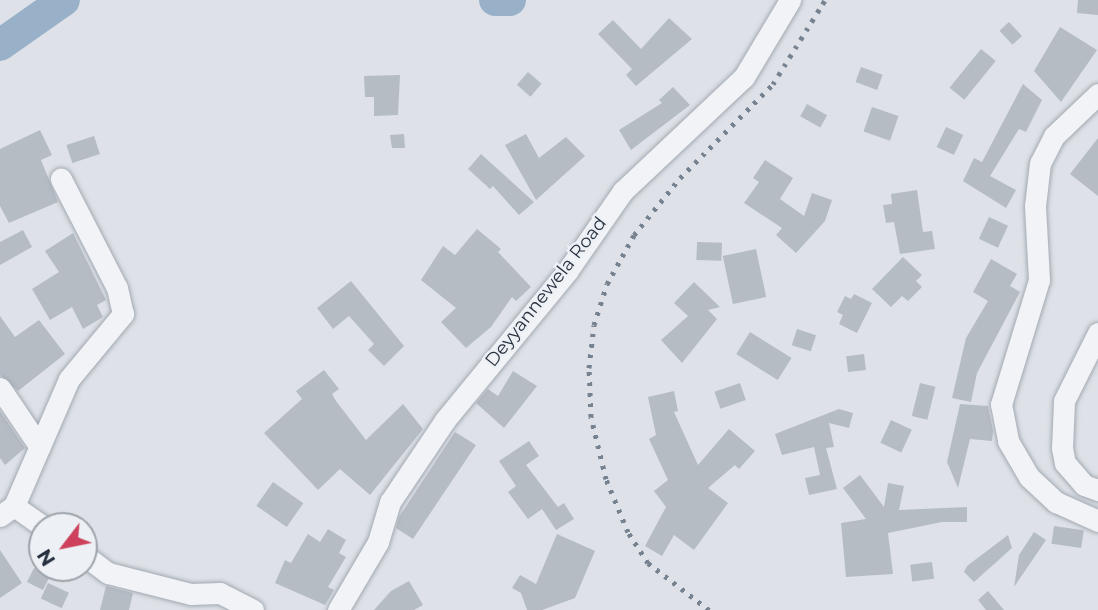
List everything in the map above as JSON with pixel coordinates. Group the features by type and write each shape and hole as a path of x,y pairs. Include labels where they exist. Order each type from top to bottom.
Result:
{"street":[{"name":"Deyyannewela Road","path":"338,610 377,542 390,502 445,419 568,270 623,191 744,77 790,0"},
{"path":"1098,94 1054,136 1040,163 1035,206 1039,280 1002,404 1008,441 1029,477 1056,502 1098,522"},
{"path":"28,520 7,511 40,447 69,379 123,314 117,288 61,179"},
{"path":"1098,333 1064,401 1062,448 1065,463 1084,485 1098,490"},
{"path":"0,388 40,447"},
{"path":"98,566 108,573 191,594 219,593 253,610"}],"building":[{"path":"1078,0 1098,0 1098,15 1077,13"},
{"path":"669,18 692,39 636,86 626,75 632,69 598,34 613,20 641,49"},
{"path":"1009,22 1022,36 1012,45 999,31"},
{"path":"1060,27 1097,50 1061,102 1034,71"},
{"path":"981,49 996,61 964,100 950,88"},
{"path":"861,67 883,75 877,90 856,82"},
{"path":"528,72 542,84 530,97 517,85"},
{"path":"400,75 398,115 374,116 374,97 365,97 364,76"},
{"path":"1023,84 1042,100 1026,132 1019,129 990,176 1016,190 1006,208 963,181 974,158 982,162"},
{"path":"673,87 690,105 631,150 619,130 662,103 659,100"},
{"path":"807,104 827,115 820,127 800,116"},
{"path":"872,107 898,116 890,141 864,132"},
{"path":"946,127 963,135 954,155 937,147"},
{"path":"40,130 52,155 41,160 58,202 9,223 0,206 0,149"},
{"path":"404,134 405,148 392,148 390,135"},
{"path":"526,134 539,158 566,137 585,156 536,200 505,145"},
{"path":"94,136 100,154 72,163 66,145"},
{"path":"1098,138 1098,196 1070,174"},
{"path":"481,154 534,202 519,215 493,186 490,189 468,169"},
{"path":"765,160 793,178 780,199 804,216 812,193 832,200 825,221 796,253 776,235 782,228 744,203 759,182 753,178"},
{"path":"917,190 923,232 932,231 935,249 900,254 894,222 886,223 883,205 892,204 891,194"},
{"path":"989,217 1008,226 998,248 979,239"},
{"path":"477,229 501,249 498,252 531,287 516,301 512,297 491,327 466,348 441,322 456,308 421,280 443,246 455,255"},
{"path":"23,230 32,247 0,265 0,242"},
{"path":"73,233 106,300 97,305 103,317 83,329 72,307 50,320 32,289 59,272 45,251"},
{"path":"697,242 722,243 721,261 696,260"},
{"path":"756,249 766,297 733,304 723,256"},
{"path":"903,257 922,275 916,281 922,287 908,301 902,296 891,307 872,289"},
{"path":"991,259 1017,274 1010,286 1020,292 977,373 971,402 952,398 966,338 988,301 973,292"},
{"path":"351,281 404,346 384,366 368,350 374,344 349,316 333,329 317,308"},
{"path":"694,282 720,307 708,310 717,319 682,363 661,340 688,316 674,303"},
{"path":"854,294 872,303 857,333 839,324 843,315 837,312 845,296 851,299"},
{"path":"0,316 15,337 39,320 65,354 18,391 0,375"},
{"path":"797,329 816,335 811,351 792,345"},
{"path":"750,332 792,358 778,380 736,354"},
{"path":"864,354 866,370 848,372 846,356"},
{"path":"324,370 339,389 332,394 336,401 366,440 403,404 423,429 370,495 340,469 318,490 264,433 302,399 296,391"},
{"path":"513,371 537,386 504,428 476,403 488,389 498,396"},
{"path":"740,383 746,400 720,409 714,392"},
{"path":"920,383 936,387 927,420 912,416"},
{"path":"674,391 678,411 674,412 698,465 729,429 755,451 739,469 735,465 708,488 728,503 694,550 674,535 662,556 645,546 666,507 654,491 668,480 649,439 656,435 648,397"},
{"path":"960,404 988,406 993,431 992,441 970,439 958,488 947,462"},
{"path":"839,409 853,413 849,428 829,423 834,447 826,448 837,489 809,495 805,478 820,475 814,447 782,455 775,434"},
{"path":"0,411 25,448 5,465 0,458"},
{"path":"891,420 912,430 901,452 880,443"},
{"path":"455,432 476,445 413,539 396,528 399,517"},
{"path":"529,441 539,456 526,465 558,507 564,503 574,519 556,530 542,509 528,519 508,492 516,486 499,461"},
{"path":"860,475 884,507 888,483 904,486 899,510 967,507 967,522 942,522 888,533 893,574 846,577 841,523 866,519 843,488"},
{"path":"273,482 303,503 287,527 256,506"},
{"path":"1054,526 1084,530 1081,548 1051,544"},
{"path":"328,529 346,540 339,553 346,557 328,587 334,590 325,605 275,583 285,560 291,563 308,534 320,542"},
{"path":"1034,532 1046,540 1014,587 1019,555"},
{"path":"557,534 595,551 575,598 542,610 527,610 521,593 512,588 520,575 536,584"},
{"path":"1008,535 1012,548 974,582 964,572 967,566"},
{"path":"0,550 22,583 0,598"},
{"path":"932,562 934,579 912,582 910,565"},
{"path":"28,580 47,582 43,590 27,582"},
{"path":"409,581 423,605 414,610 374,610 391,591"},
{"path":"48,583 69,593 62,608 41,598"},
{"path":"106,586 133,593 129,610 100,610"},
{"path":"988,591 1004,610 986,610 978,600"}],"waterway":[{"path":"0,45 64,0"},
{"path":"495,0 510,0"}],"railway":[{"path":"709,610 648,563 628,532 606,479 591,417 589,368 594,325 607,284 634,235 680,178 773,84 825,0"}]}
